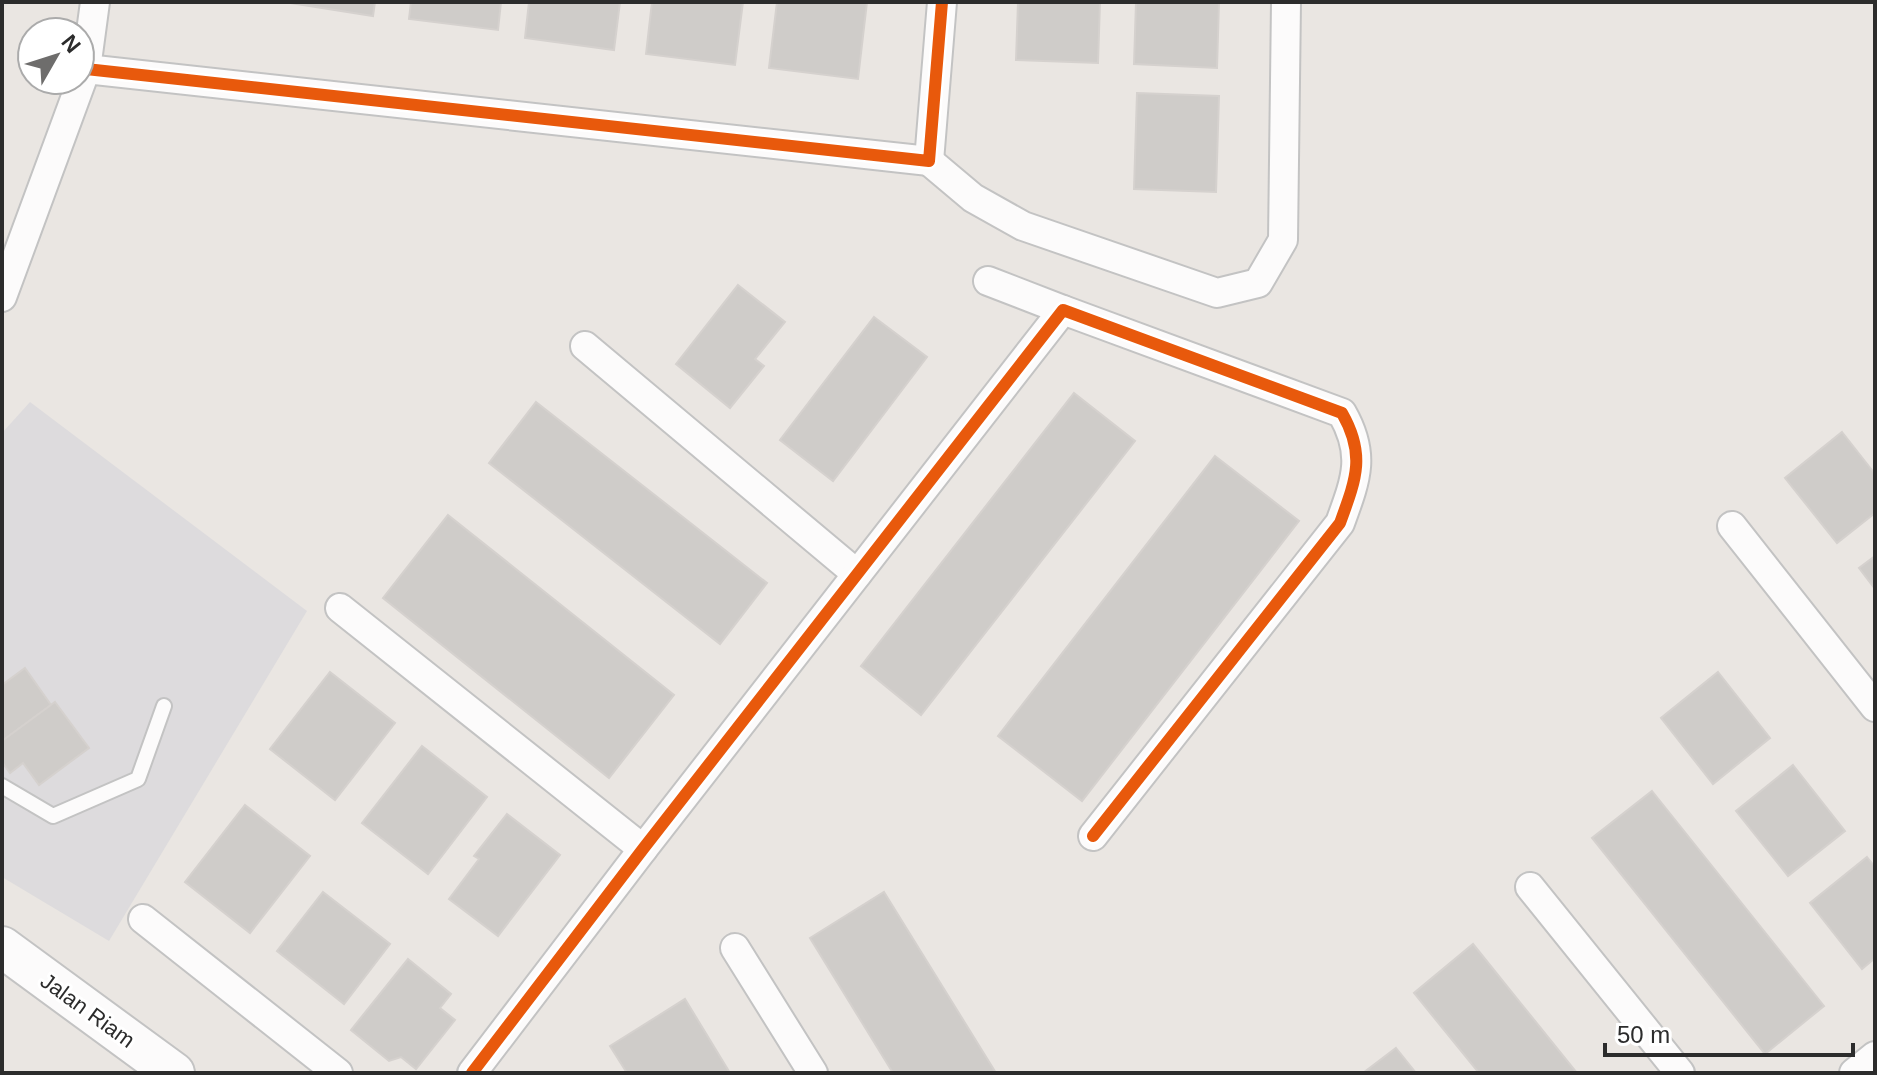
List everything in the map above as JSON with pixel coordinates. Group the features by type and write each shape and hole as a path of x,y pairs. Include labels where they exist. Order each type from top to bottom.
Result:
{"main road":[{"name":"Jalan Riam","path":"2,947 174,1073"}],"street":[{"path":"929,161 942,2"},
{"path":"96,70 929,161 973,198 1023,226 1217,293 1258,283 1283,240 1286,2"},
{"path":"2,297 76,96"},
{"path":"988,281 1342,413 1357,439 1354,484 1340,523 1093,836"},
{"path":"472,1073 1063,310"},
{"path":"585,346 857,574"},
{"path":"1732,526 1875,707"},
{"path":"340,608 643,849"},
{"path":"1530,887 1680,1073"},
{"path":"143,919 338,1073"},
{"path":"735,948 813,1073"},
{"path":"1854,1073 1875,1056"}],"lane":[{"path":"2,786 53,816 138,779 164,706"}],"shaded area":[{"path":"30,402 307,611 109,941 2,877 2,433"}],"building":[{"path":"284,2 375,2 373,16"},
{"path":"411,2 501,2 498,30 409,19"},
{"path":"529,2 620,2 614,50 525,38"},
{"path":"652,2 743,2 735,65 646,54"},
{"path":"777,2 867,2 858,79 769,68"},
{"path":"1018,2 1100,2 1098,63 1016,60"},
{"path":"1136,2 1219,2 1217,68 1134,64"},
{"path":"1137,93 1219,96 1216,192 1134,189"},
{"path":"738,285 785,322 755,359 764,366 730,408 676,364"},
{"path":"874,317 927,357 833,481 780,440"},
{"path":"1074,393 1135,441 921,715 861,666"},
{"path":"536,402 767,583 720,644 489,463"},
{"path":"1842,432 1875,474 1875,513 1837,543 1785,478"},
{"path":"1215,456 1299,521 1082,801 998,736"},
{"path":"448,515 674,695 609,778 383,598"},
{"path":"1875,556 1875,589 1859,568"},
{"path":"25,668 51,705 2,741 2,685"},
{"path":"330,672 395,723 335,800 270,749"},
{"path":"1718,672 1770,738 1713,784 1661,718"},
{"path":"55,702 89,748 39,785 23,763 10,773 2,762 2,741"},
{"path":"422,746 487,797 428,874 362,823"},
{"path":"1793,765 1845,831 1788,876 1736,811"},
{"path":"1652,791 1824,1006 1765,1054 1592,838"},
{"path":"245,805 310,856 250,933 185,882"},
{"path":"507,814 560,855 498,936 449,899 479,859 474,856"},
{"path":"1867,857 1875,867 1875,958 1862,969 1810,903"},
{"path":"323,892 390,944 344,1004 277,951"},
{"path":"884,892 996,1073 893,1073 810,938"},
{"path":"1473,944 1577,1073 1479,1073 1414,993"},
{"path":"408,959 451,994 440,1008 455,1020 416,1069 401,1057 389,1061 351,1030"},
{"path":"685,999 730,1073 627,1073 610,1046"},
{"path":"1396,1048 1416,1073 1363,1073"}],"cycle path":[{"path":"96,70 929,161 942,2"},
{"path":"472,1073 1063,310 1342,413 1356,455 1354,480 1340,523 1093,836"}]}
